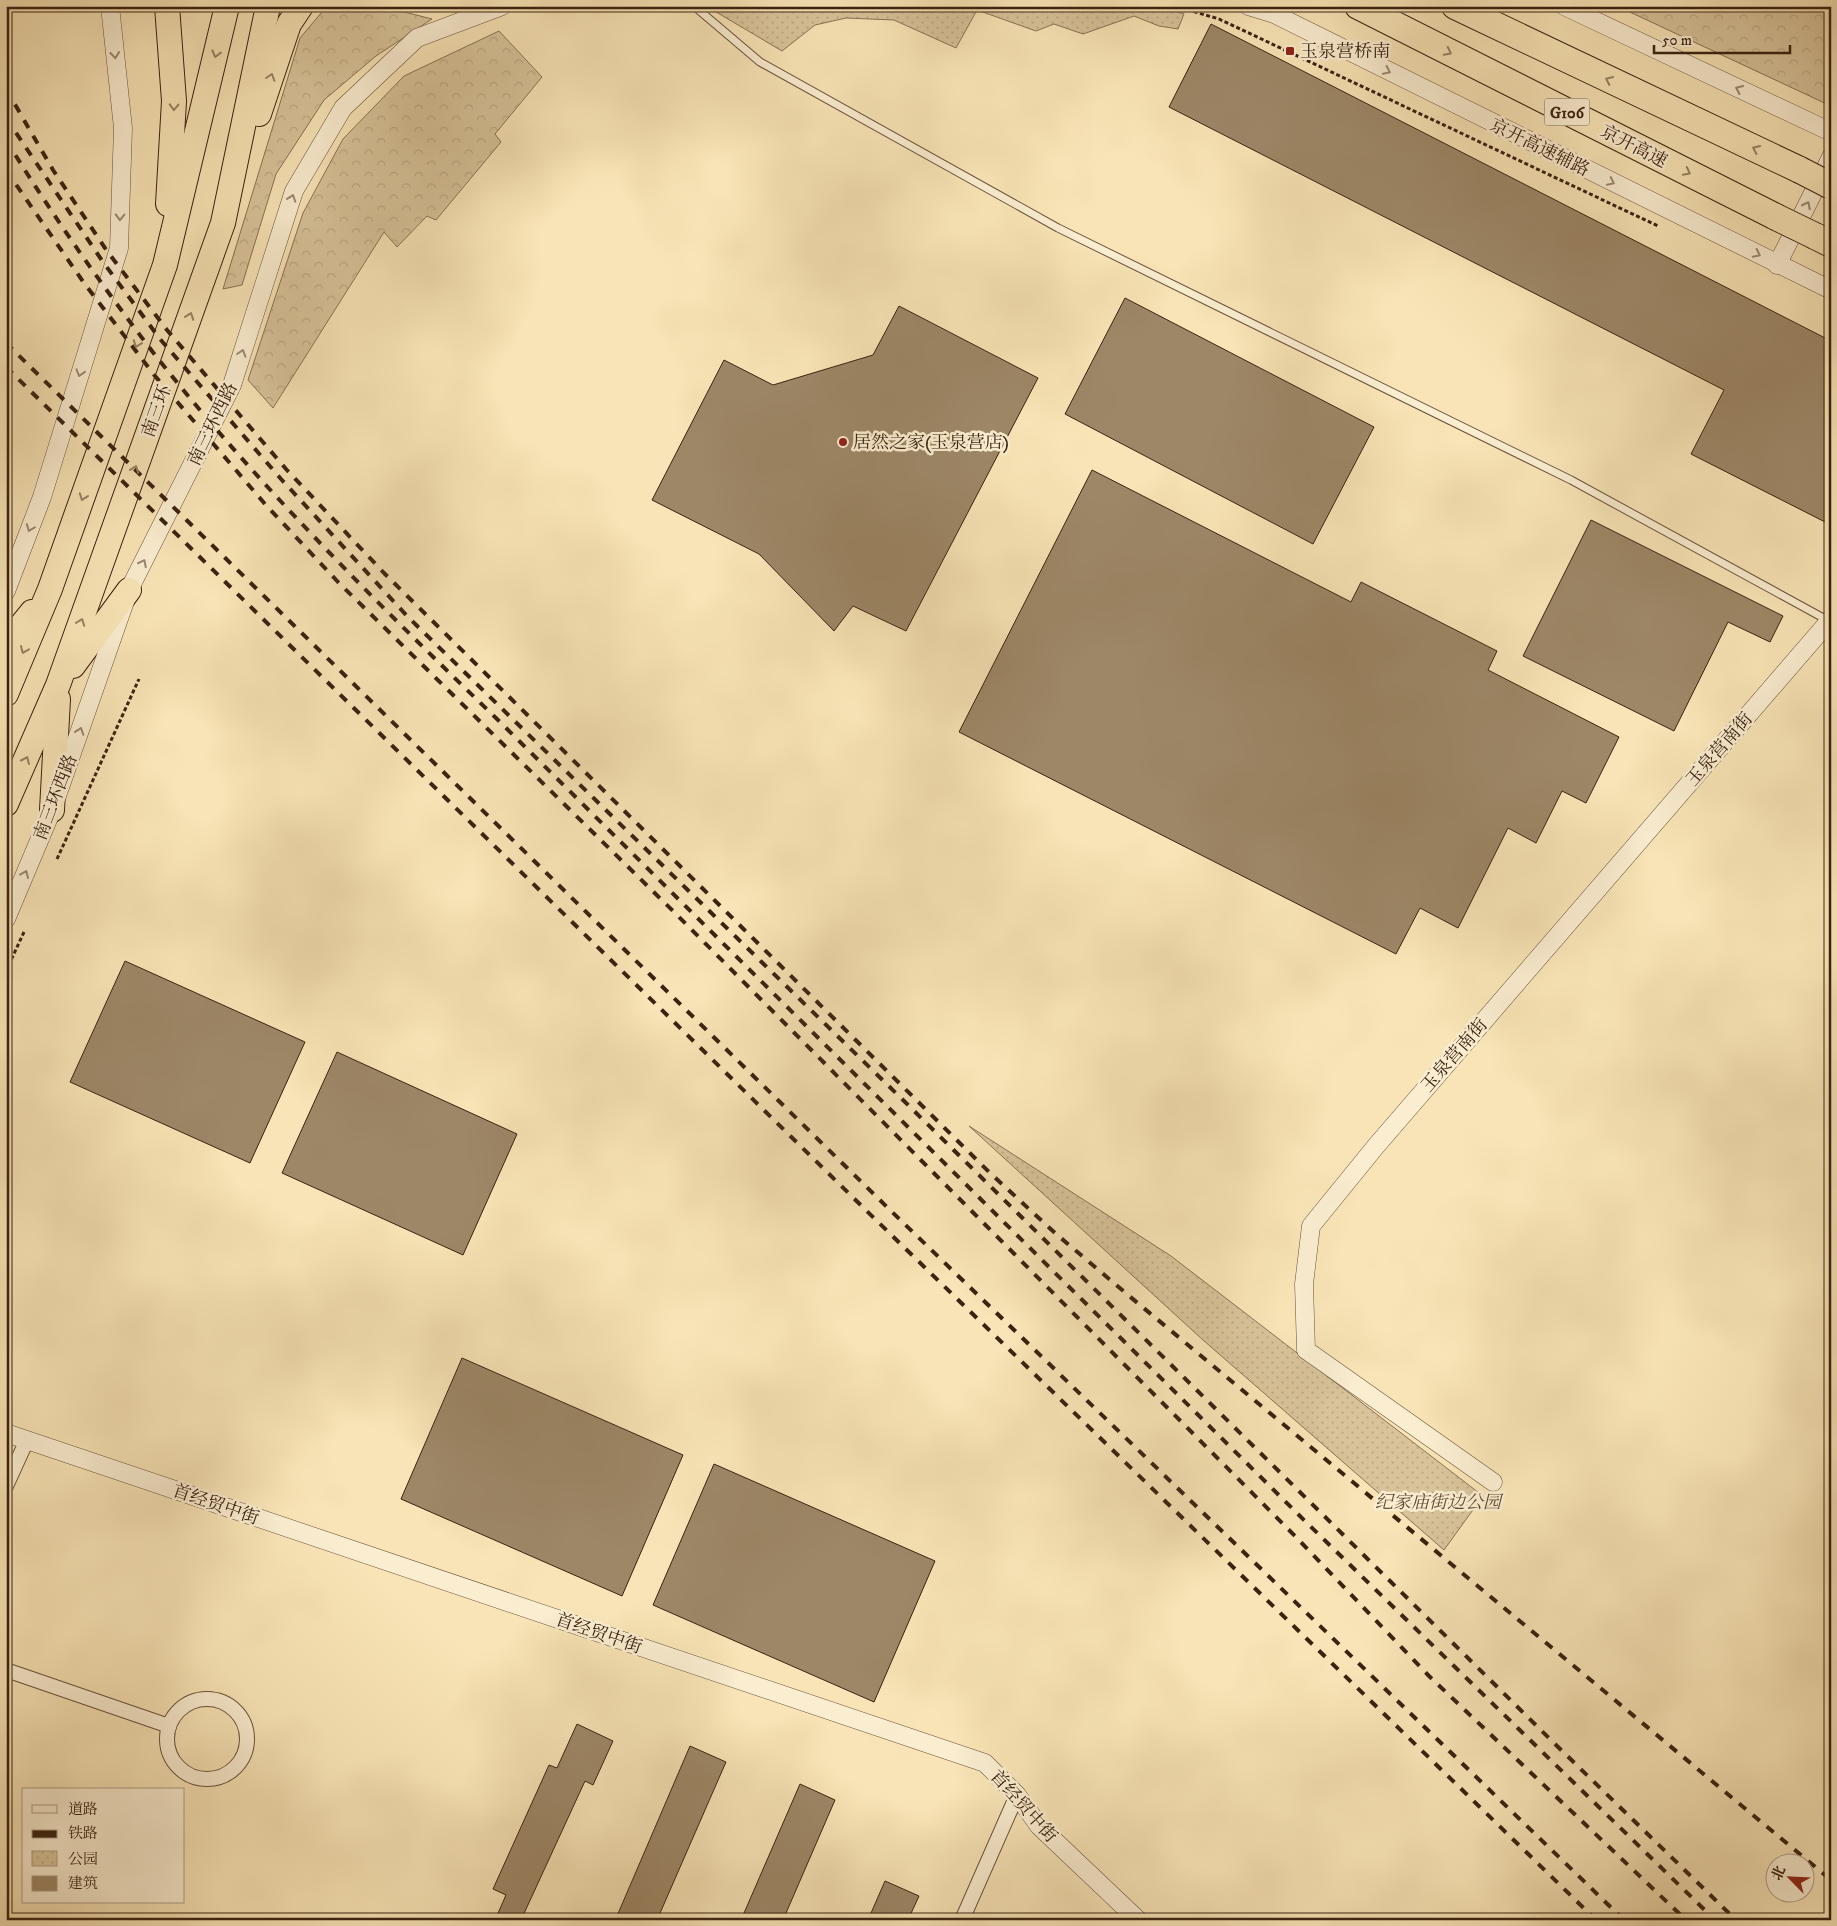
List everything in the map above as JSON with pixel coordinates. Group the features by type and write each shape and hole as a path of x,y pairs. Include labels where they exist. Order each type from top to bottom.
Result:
{"highway":[{"path":"165,265 174,100 168,6"},
{"path":"6,694 50,589 165,265 227,6"},
{"name":"南三环","path":"6,804 58,685 223,223 268,6"},
{"name":"京开高速","path":"1358,6 1823,240"},
{"name":"G106","path":"1455,6 1831,186"},
{"path":"223,223 295,15"},
{"path":"6,644 50,589"},
{"path":"52,810 58,685 129,590"}],"street":[{"path":"6,591 42,498 119,248 123,128 110,6"},
{"name":"南三环西路","path":"6,919 52,810 129,590 232,386 294,191 343,108 416,38 502,6"},
{"name":"京开高速辅路","path":"1248,6 1274,14 1831,290"},
{"path":"1564,6 1831,132"},
{"path":"1777,264 1831,157"},
{"name":"玉泉营南街","path":"1493,1482 1306,1350 1304,1284 1311,1226 1382,1138 1830,620"},
{"name":"首经贸中街","path":"6,1433 985,1763 1017,1795 1039,1826 1138,1920"},
{"path":"6,1486 27,1440"},
{"path":"6,1670 169,1726"},
{"path":"211,1699 224,1702 236,1710 244,1722 247,1735 246,1749 241,1762 231,1772 218,1778 206,1780 193,1778 182,1772 168,1751 166,1738 169,1726 175,1715 184,1706 197,1700 211,1699"},
{"path":"962,1920 1017,1795"}],"lane":[{"path":"694,6 760,62 1058,228 1571,480 1830,620"}],"path":[{"path":"1175,6 1219,19 1660,227"},
{"path":"57,859 139,680"},
{"path":"6,971 24,932"}],"green space":[{"path":"327,6 381,6 432,19 376,56 324,100 276,174 242,285 223,289 300,38"},
{"path":"706,6 1158,6 1184,14 1178,29 1159,26 1134,16 1083,34 1054,24 1036,31 977,10 956,48 894,20 846,18 815,25 782,51"},
{"path":"1617,6 1831,6 1831,106"},
{"path":"499,31 542,77 495,134 501,142 436,220 427,216 397,247 384,232 273,408 248,380 303,213 343,139 404,76"},
{"name":"纪家庙街边公园","path":"969,1126 1171,1256 1483,1496 1444,1550 1203,1340"}],"building":[{"path":"1211,24 1831,341 1831,525 1691,454 1724,390 1169,107"},
{"path":"1125,298 1374,427 1313,544 1065,414"},
{"name":"居然之家(玉泉营店)","path":"899,306 1038,378 906,631 853,606 834,631 759,554 652,500 724,360 773,385 873,355"},
{"path":"1092,470 1351,602 1361,582 1497,651 1488,670 1619,737 1586,803 1562,791 1536,843 1508,828 1458,928 1420,908 1396,954 959,732"},
{"path":"1591,520 1783,616 1770,642 1728,622 1674,731 1523,656"},
{"path":"125,961 305,1042 250,1163 70,1082"},
{"path":"337,1052 517,1134 463,1255 282,1173"},
{"path":"462,1358 683,1455 622,1596 401,1499"},
{"path":"714,1464 935,1561 874,1702 653,1605"},
{"path":"577,1724 613,1741 593,1785 585,1781 521,1920 495,1920 506,1895 493,1889 549,1765 557,1768"},
{"path":"690,1746 726,1762 657,1920 624,1920 617,1916"},
{"path":"800,1784 835,1800 783,1920 741,1920"},
{"path":"885,1881 919,1896 908,1920 868,1920"}],"railway":[{"path":"6,89 53,170 107,251 167,330 286,469 384,573 989,1172 1055,1233 1128,1295 1831,1880"},
{"path":"6,118 103,262 160,339 281,479 408,617 902,1099 1555,1744 1736,1920"},
{"path":"6,140 76,247 152,351 275,495 363,587 1307,1523 1715,1920"},
{"path":"6,170 84,283 155,376 265,504 338,582 673,911 1295,1536 1429,1676 1686,1920"},
{"path":"6,343 889,1209 1624,1920"},
{"path":"6,367 877,1221 1596,1920"}],"place":[{"name":"玉泉营桥南","path":"1290,51"},
{"name":"居然之家(玉泉营店)","path":"843,442"}]}
